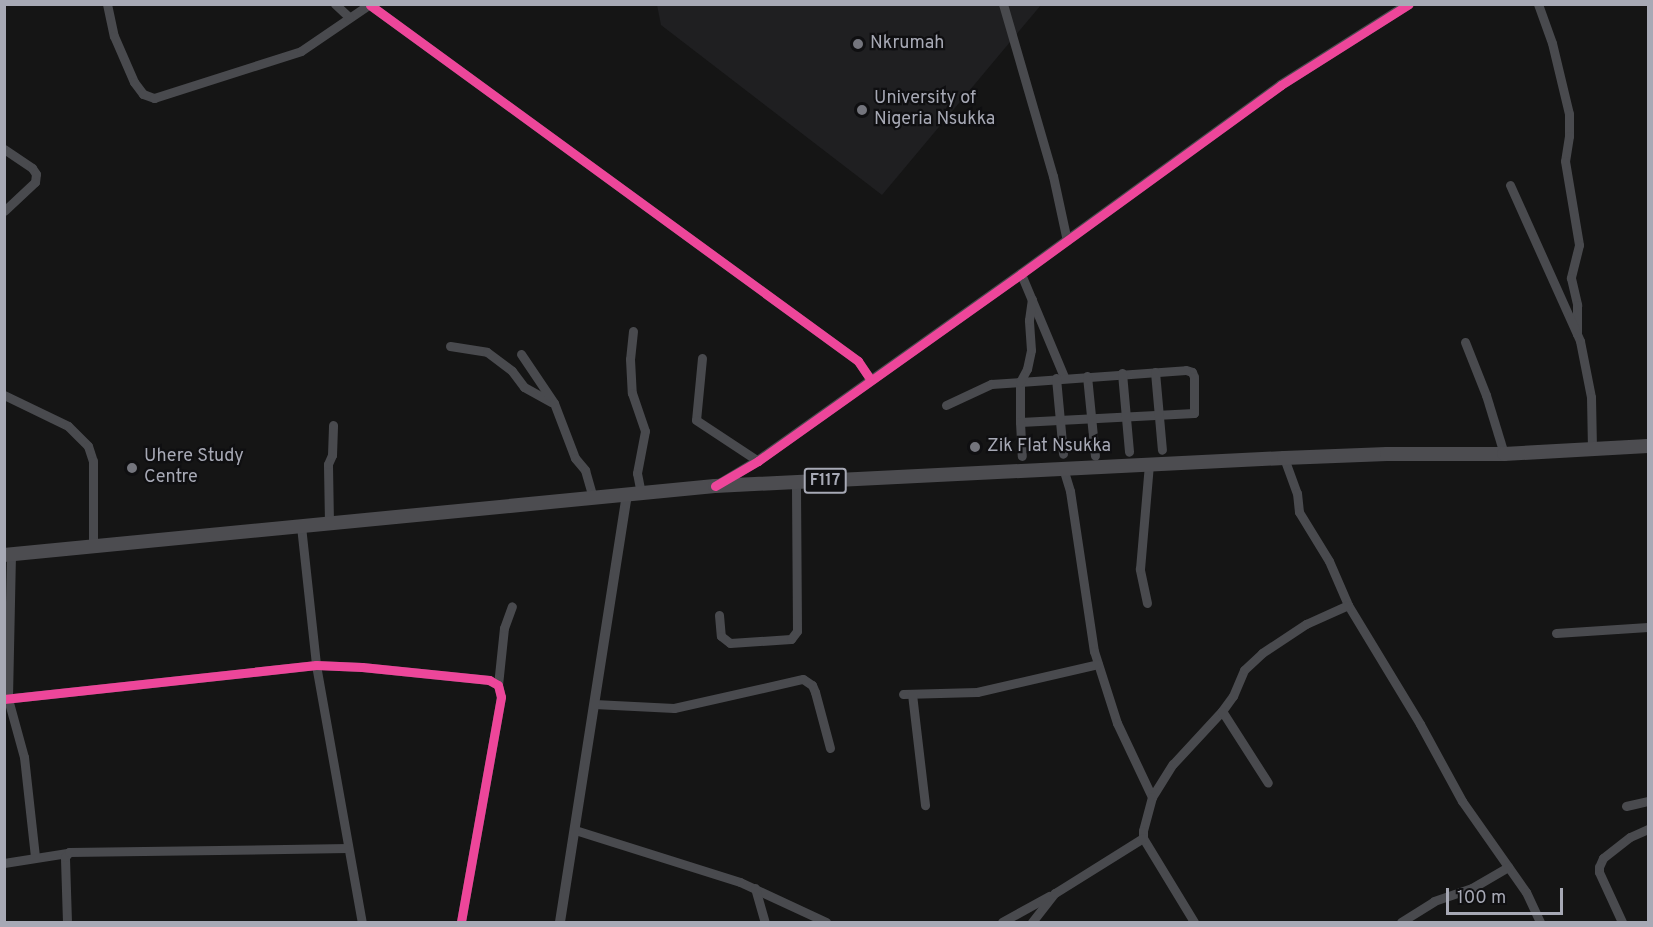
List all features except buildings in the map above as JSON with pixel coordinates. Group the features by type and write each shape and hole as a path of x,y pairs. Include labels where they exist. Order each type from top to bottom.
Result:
{"main road":[{"name":"F117","path":"8,555 715,486 796,483 1063,461 1149,464 1387,454 1504,454 1648,446"}],"street":[{"path":"107,4 114,36 134,82 143,94 154,98 301,51 370,5 858,361 871,380"},
{"path":"335,4 349,17"},
{"path":"1003,4 1053,176 1067,241"},
{"path":"715,486 758,461 1281,85 1409,4"},
{"path":"1538,4 1552,43 1569,114 1569,136 1564,161 1580,245 1571,278 1577,304 1577,334"},
{"path":"4,148 32,168 36,174 35,182 4,211"},
{"path":"1510,185 1577,334 1588,373 1592,449"},
{"path":"1021,274 1060,377 1063,461 1070,491 1098,664 1117,723 1152,798"},
{"path":"1022,456 1020,382 1027,369 1031,350 1029,320 1032,299"},
{"path":"633,331 630,359 632,393 645,431 637,473 641,493"},
{"path":"1465,342 1486,395 1504,454"},
{"path":"450,346 487,352 512,371 524,387 554,403"},
{"path":"521,354 554,403 575,458 585,470 593,498"},
{"path":"702,358 696,420 758,461"},
{"path":"946,405 991,384 1087,375 1186,370 1192,372 1194,377 1194,413 1020,422"},
{"path":"1155,372 1162,450"},
{"path":"1122,374 1129,452"},
{"path":"1087,375 1095,456"},
{"path":"4,395 68,426 88,446 93,461 93,546"},
{"path":"328,523 328,464 332,455 333,426"},
{"path":"1284,459 1297,493 1299,512 1329,561 1348,605 1420,724 1462,801 1526,892 1540,922"},
{"path":"1147,603 1140,569 1149,464"},
{"path":"720,615 721,636 730,643 791,639 797,631 796,483"},
{"path":"560,922 627,494"},
{"path":"301,526 316,665 362,922"},
{"path":"8,555 6,699 24,757 35,857"},
{"path":"1194,922 1143,838 1152,798 1173,764 1233,696 1244,670 1262,654 1306,624 1348,605"},
{"path":"461,922 493,752 501,697 498,685 504,628 512,606"},
{"path":"1556,633 1648,627"},
{"path":"925,805 907,694 977,692 1098,664"},
{"path":"6,699 316,665 385,669 489,680 498,685"},
{"path":"594,704 674,708 803,679 812,685 815,692 830,748"},
{"path":"1222,711 1268,783"},
{"path":"1626,806 1648,801"},
{"path":"1622,922 1599,872 1599,867 1603,858 1630,837 1648,829"},
{"path":"575,830 755,888 826,922"},
{"path":"1002,922 1055,893 1143,838"},
{"path":"4,863 79,850 348,848"},
{"path":"67,853 65,857 67,922"},
{"path":"1401,922 1434,900 1472,888 1508,867"},
{"path":"755,888 765,922"},
{"path":"1032,922 1055,893"}],"shaded area":[{"name":"University of Nigeria Nsukka","path":"657,5 1041,5 882,195 661,25"}],"cycle path":[{"path":"715,486 758,461 1281,85 1409,4"},
{"path":"370,5 858,361 871,380"},
{"path":"4,699 316,665 362,667 489,680 498,685 501,697 461,922"}],"place":[{"name":"Nkrumah","path":"858,44"},
{"name":"University of Nigeria Nsukka","path":"862,110"},
{"name":"Zik Flat Nsukka","path":"975,447"},
{"name":"Uhere Study Centre","path":"132,468"}]}
